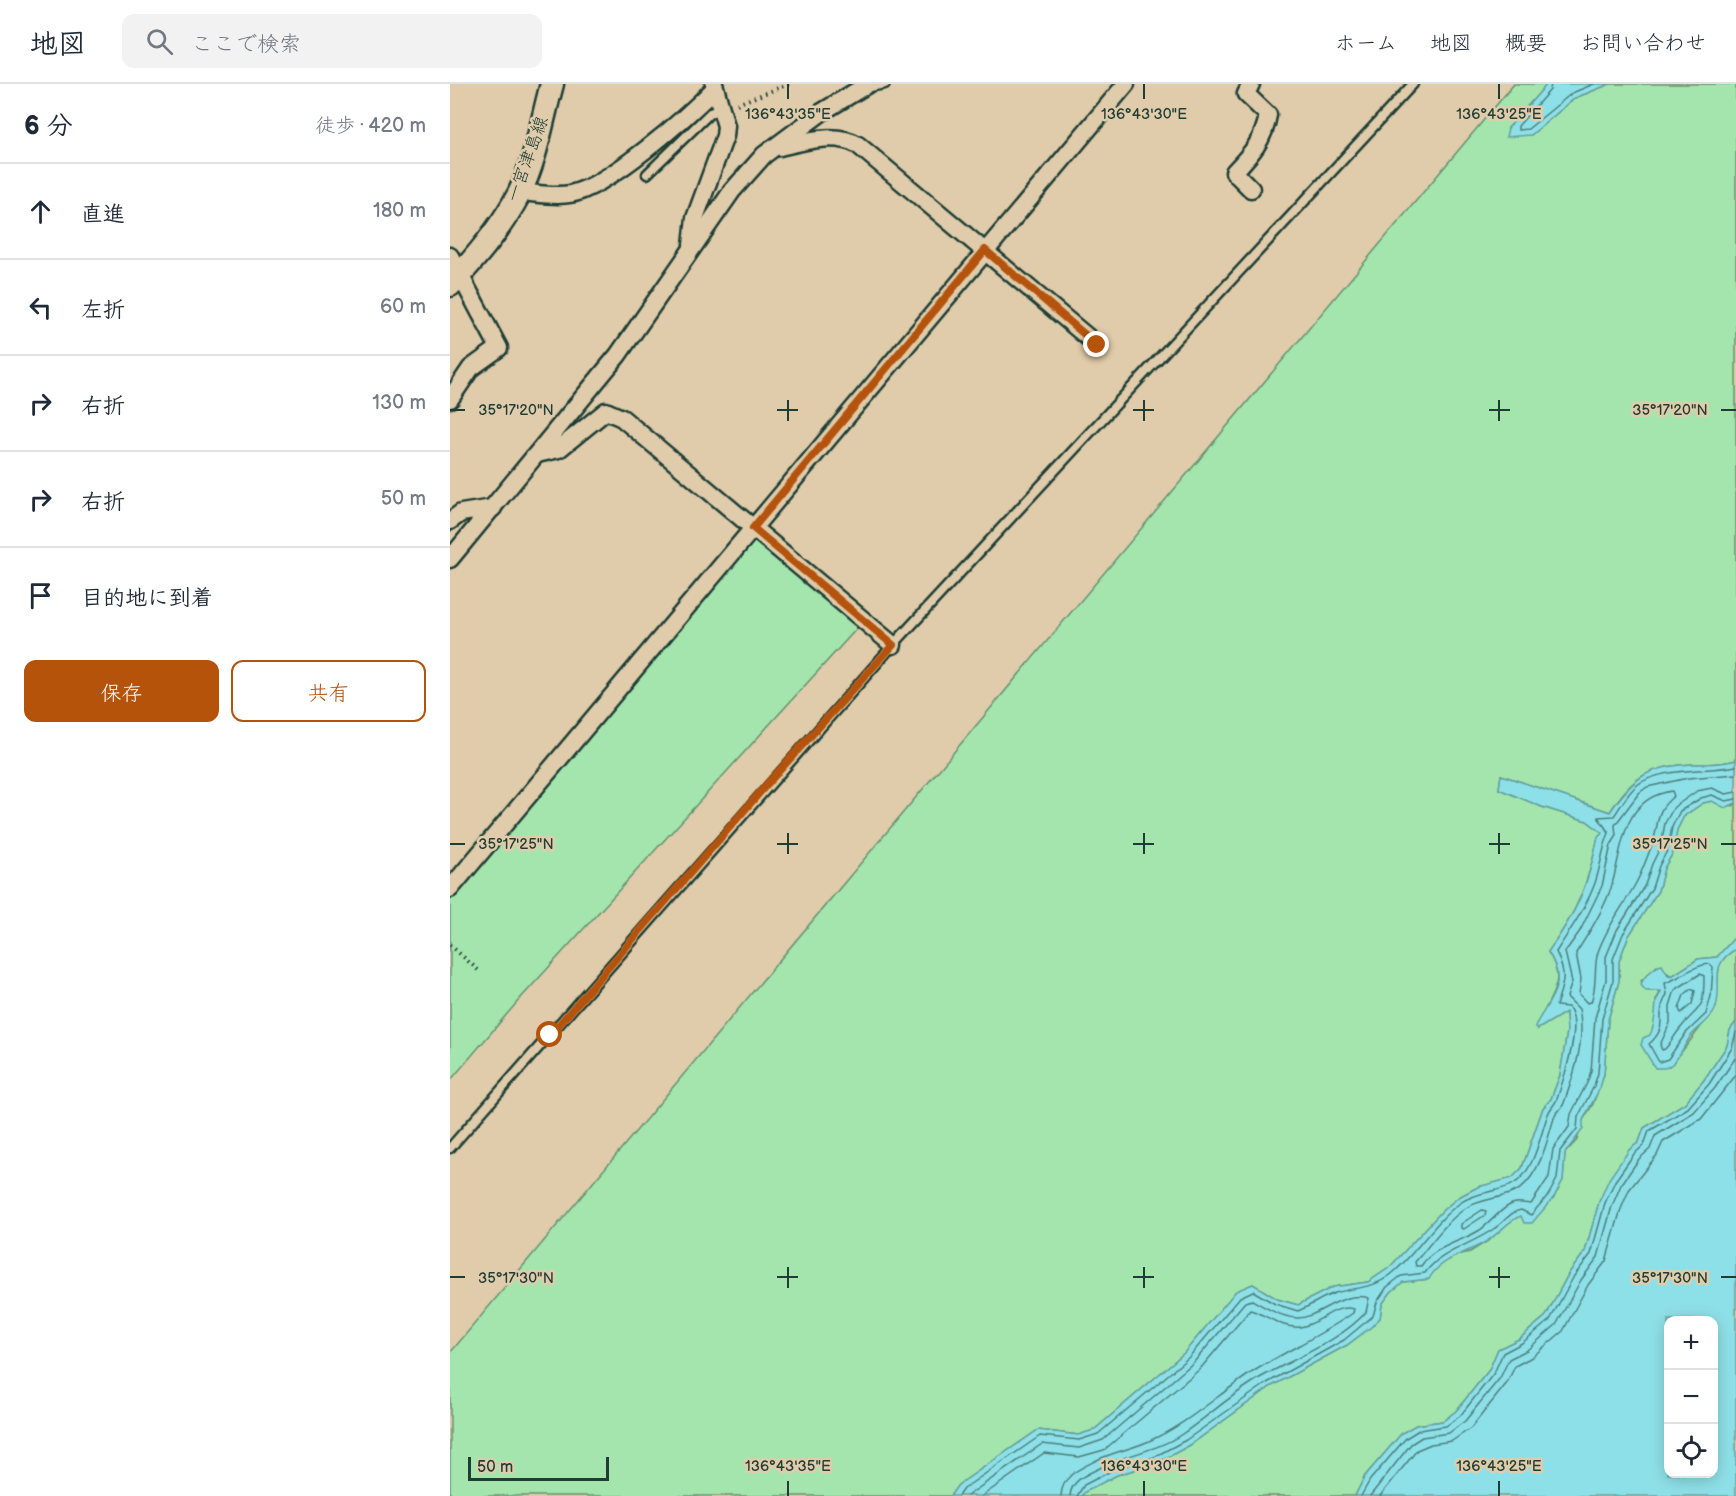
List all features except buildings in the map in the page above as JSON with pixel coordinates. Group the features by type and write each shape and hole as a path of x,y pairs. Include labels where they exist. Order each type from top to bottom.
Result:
{"main road":[{"name":"一宮津島線","path":"453,272 499,227 519,192 536,144 552,84"}],"street":[{"path":"450,890 1126,84"},
{"path":"1251,84 1246,94 1268,115 1265,132 1254,151 1234,172 1251,189"},
{"path":"519,192 571,194 609,175 685,118 715,86 726,126 725,136 695,218 692,246"},
{"path":"450,559 618,355 732,191 772,149 822,112 863,87"},
{"path":"772,149 808,140 848,139 985,250 1097,345"},
{"path":"450,399 471,368 499,348 453,272"},
{"path":"537,454 559,448 606,411 622,418 893,645"},
{"path":"450,521 461,513 493,508"}],"lane":[{"path":"863,87 885,84"},
{"path":"450,1148 893,645 1413,84"},
{"path":"647,174 710,113 722,109"}],"path":[{"path":"722,109 789,84"},
{"path":"450,945 478,970"}],"green space":[{"path":"1514,84 1547,84 1508,128 1531,135 1575,98 1610,84 1736,84 1736,760 1666,767 1644,775 1626,790 1610,812 1501,775 1499,789 1542,807 1587,821 1603,833 1598,837 1590,870 1574,911 1548,952 1557,974 1556,983 1538,1029 1566,1012 1567,1032 1560,1075 1551,1099 1543,1108 1522,1168 1512,1179 1478,1187 1459,1197 1443,1210 1389,1268 1368,1282 1333,1287 1298,1305 1277,1299 1253,1284 1236,1291 1184,1353 1094,1430 1079,1435 1038,1430 958,1485 950,1496 450,1496 450,1353"},
{"path":"754,535 859,626 519,1000 450,1081 450,899"},
{"path":"1712,801 1733,806 1736,803 1736,936 1717,957 1698,959 1672,976 1657,966 1641,981 1650,991 1661,991 1656,1000 1657,1019 1647,1051 1673,1063 1716,1007 1719,964 1723,956 1736,949 1736,1022 1730,1030 1727,1046 1685,1103 1644,1128 1639,1142 1629,1150 1599,1202 1585,1252 1569,1273 1546,1316 1519,1339 1498,1349 1489,1370 1456,1411 1443,1421 1416,1425 1402,1433 1365,1476 1355,1496 1081,1496 1117,1475 1157,1463 1190,1445 1270,1387 1347,1345 1371,1327 1380,1318 1382,1304 1403,1282 1429,1279 1434,1269 1455,1255 1470,1252 1488,1241 1514,1218 1554,1197 1563,1180 1565,1153 1577,1140 1583,1120 1593,1104 1604,1074 1608,1020 1619,981 1619,961 1628,937 1658,891 1664,868 1674,851 1677,830 1684,816 1703,803"}],"water":[{"path":"1547,84 1610,84 1575,98 1531,135 1506,137 1508,128"},
{"path":"1736,760 1736,803 1725,808 1712,801 1703,803 1684,816 1677,830 1674,851 1664,868 1658,891 1628,937 1619,961 1619,981 1608,1020 1604,1074 1600,1088 1583,1120 1583,1129 1565,1153 1563,1180 1554,1197 1532,1223 1524,1223 1521,1216 1516,1218 1487,1241 1447,1261 1429,1279 1403,1282 1382,1304 1380,1318 1347,1345 1270,1387 1190,1445 1157,1463 1117,1475 1081,1496 950,1496 958,1485 1038,1430 1078,1435 1094,1430 1184,1353 1236,1291 1253,1284 1277,1299 1298,1305 1333,1287 1368,1282 1389,1268 1443,1210 1459,1197 1478,1187 1512,1178 1522,1168 1543,1108 1551,1099 1560,1075 1567,1032 1566,1012 1538,1029 1535,1026 1551,999 1557,982 1554,963 1548,952 1574,911 1590,870 1598,837 1603,833 1587,821 1542,807 1499,789 1501,775 1610,812 1627,790 1644,775 1665,767"},
{"path":"1736,936 1736,949 1721,962 1718,976 1718,1001 1713,1014 1690,1037 1672,1064 1655,1068 1641,1045 1643,1038 1650,1035 1652,1030 1656,1003 1661,991 1646,991 1641,985 1644,979 1662,965 1668,975 1672,976 1698,959 1717,957"},
{"path":"1736,1022 1736,1496 1355,1496 1365,1476 1402,1433 1416,1425 1443,1421 1456,1411 1489,1370 1498,1349 1519,1339 1546,1316 1569,1273 1585,1252 1599,1202 1609,1179 1629,1150 1639,1142 1644,1128 1685,1103 1727,1046 1730,1030"}],"route":[{"path":"550,1035 767,784 893,645 753,528 985,250 1097,345"}]}
